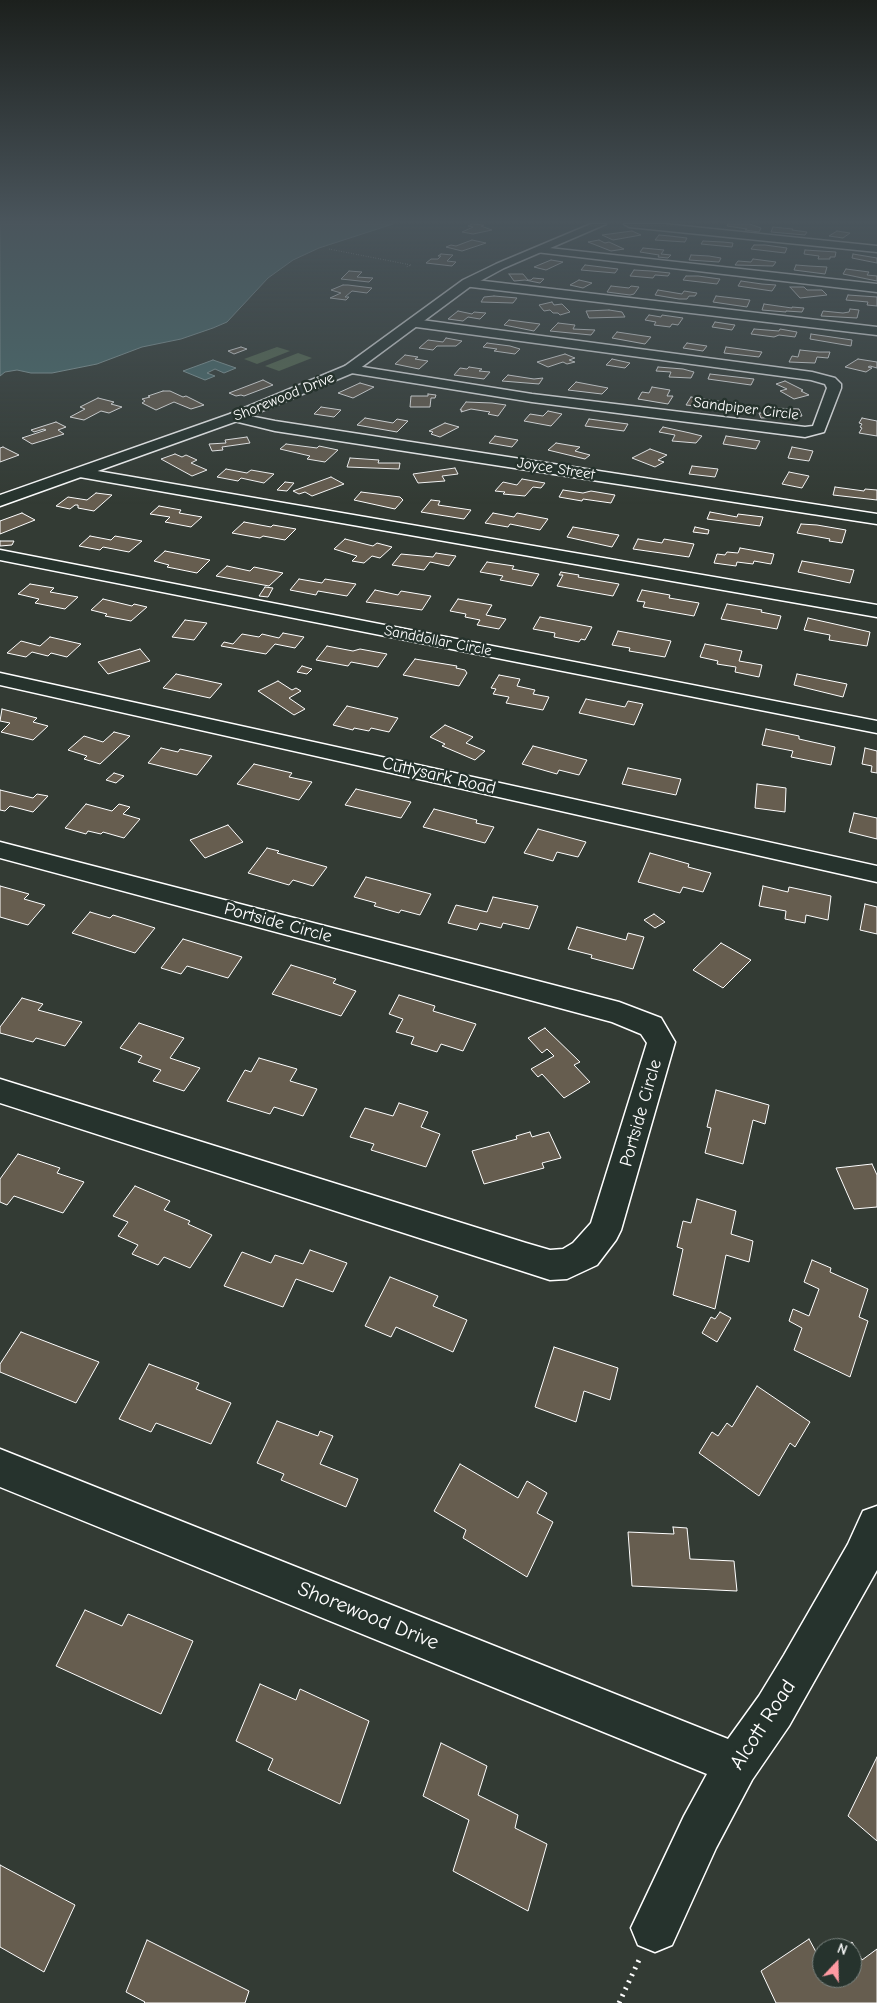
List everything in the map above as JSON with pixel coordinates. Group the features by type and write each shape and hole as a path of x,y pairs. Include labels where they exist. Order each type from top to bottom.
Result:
{"street":[{"name":"Shorewood Drive","path":"0,501 235,417 350,370 421,317"},
{"path":"758,317 877,332"},
{"name":"Sandpiper Circle","path":"350,370 532,398 805,432 819,429 834,388 834,384 830,381 812,376 414,323"},
{"name":"Joyce Street","path":"235,417 275,426 877,520"},
{"path":"80,472 877,611"},
{"name":"Sanddollar Circle","path":"0,555 877,727"},
{"name":"Cuttysark Road","path":"0,679 877,874"},
{"name":"Portside Circle","path":"0,850 619,1013 651,1026 661,1042 605,1230 585,1254 567,1264 550,1264 526,1258 0,1092"},
{"name":"Shorewood Drive","path":"0,1468 736,1764"},
{"name":"Alcott Road","path":"655,1928 700,1832 736,1764 774,1711 799,1670 862,1558 877,1526"}],"path":[{"path":"619,2003 655,1928"}],"green space":[{"path":"277,347 290,351 257,364 244,359"},
{"path":"298,353 312,358 279,371 265,366"}],"water":[{"path":"0,317 231,317 227,322 213,328 181,339 142,347 97,364 52,373 31,373 17,370 5,372 0,376"},
{"path":"213,360 236,368 224,373 215,369 207,373 215,376 205,380 183,371"}],"building":[{"path":"450,317 467,317 463,321 448,319"},
{"path":"647,317 683,318 678,325 672,324 670,327 654,325 656,322 645,320"},
{"path":"509,320 540,324 534,331 504,325"},
{"path":"715,322 735,325 732,330 712,327"},
{"path":"558,323 575,325 573,329 595,330 591,335 550,331"},
{"path":"754,329 779,331 780,329 797,332 795,337 779,335 774,337 751,334"},
{"path":"617,332 651,337 645,344 612,338"},
{"path":"811,334 852,340 851,346 810,339"},
{"path":"446,338 462,341 456,346 437,346 433,350 419,348 428,340 443,342"},
{"path":"487,343 520,349 515,354 494,351 497,349 483,347"},
{"path":"687,343 707,346 703,351 683,348"},
{"path":"241,347 247,349 234,354 228,351"},
{"path":"726,347 762,352 759,357 724,353"},
{"path":"800,350 830,352 828,358 817,357 815,363 789,362 792,356 798,357"},
{"path":"565,354 575,358 569,360 575,362 567,364 563,362 548,367 537,362"},
{"path":"405,355 428,361 419,369 395,364"},
{"path":"612,359 630,363 625,368 606,365"},
{"path":"858,359 877,362 877,368 870,366 868,367 872,368 866,372 845,367"},
{"path":"469,367 482,369 479,371 490,372 484,379 454,375 460,368 467,369"},
{"path":"658,367 694,372 691,378 669,377 671,372 656,371"},
{"path":"710,374 754,379 751,385 708,379"},
{"path":"508,375 534,379 543,378 539,384 502,381"},
{"path":"263,380 273,385 244,396 236,396 229,393"},
{"path":"785,381 809,395 794,399 780,391 787,389 776,384"},
{"path":"576,382 608,388 602,394 568,390"},
{"path":"360,383 374,387 353,398 338,393"},
{"path":"652,387 670,390 667,396 673,396 668,404 638,399 642,392 649,393"},
{"path":"163,391 170,391 183,397 186,396 204,405 191,409 174,402 156,410 142,403 145,401 142,399"},
{"path":"428,394 436,395 435,398 431,398 430,407 410,407 411,396 428,396"},
{"path":"691,397 730,403 726,409 686,405"},
{"path":"98,398 114,402 111,404 122,407 109,413 101,411 84,420 70,417 85,409 80,407"},
{"path":"466,402 506,405 498,416 488,414 490,412 471,409 461,412 462,410 460,410"},
{"path":"321,407 341,410 334,417 314,414"},
{"path":"772,408 799,409 802,416 761,418 759,413 774,413"},
{"path":"548,411 562,414 551,426 524,421 530,414 543,416"},
{"path":"365,418 393,423 397,419 408,421 397,432 357,425"},
{"path":"862,418 877,421 877,436 859,433 862,424 859,423"},
{"path":"589,419 628,424 624,431 585,426"},
{"path":"56,422 66,427 58,430 64,434 32,444 22,438 46,430 34,432 31,430"},
{"path":"445,423 459,427 440,437 431,434 433,432 429,431"},
{"path":"663,427 702,436 696,443 672,441 675,435 659,432"},
{"path":"495,436 518,440 512,447 489,443"},
{"path":"726,436 760,441 756,449 723,444"},
{"path":"247,437 250,443 222,447 223,450 212,451 209,444 226,443 225,440"},
{"path":"556,443 580,447 575,451 590,455 585,459 548,450"},
{"path":"286,444 317,448 319,446 338,450 325,462 307,459 310,456 280,449"},
{"path":"3,447 19,455 0,462 0,448"},
{"path":"792,447 813,451 809,461 788,458"},
{"path":"650,449 667,455 658,460 664,462 655,467 632,458"},
{"path":"175,454 182,457 186,455 197,460 191,463 207,470 192,476 161,459"},
{"path":"350,458 379,460 378,463 400,463 399,469 347,467"},
{"path":"692,466 718,469 715,477 689,474"},
{"path":"455,468 458,474 442,476 445,481 418,483 413,474"},
{"path":"226,469 247,473 251,470 274,474 264,483 241,478 238,481 217,477"},
{"path":"789,472 809,476 802,488 782,484"},
{"path":"331,477 344,484 312,496 305,492 299,494 293,491"},
{"path":"522,479 545,483 541,488 533,487 525,496 503,494 505,492 495,491 503,482 517,485"},
{"path":"285,482 294,483 287,491 277,490"},
{"path":"835,487 864,491 865,489 877,490 877,500 833,495"},
{"path":"563,490 583,493 591,491 615,495 611,503 583,499 582,501 559,497"},
{"path":"361,492 400,497 403,500 395,509 354,500"},
{"path":"96,493 112,495 94,511 78,508 78,505 70,509 56,506 68,497 87,500"},
{"path":"431,500 440,501 438,505 471,510 464,519 421,512"},
{"path":"159,506 181,510 179,513 202,517 191,527 165,522 170,517 150,514"},
{"path":"710,512 737,517 738,514 763,517 760,526 707,519"},
{"path":"22,513 35,520 0,534 0,521"},
{"path":"493,513 514,517 517,513 548,519 540,530 510,524 508,527 485,523"},
{"path":"244,522 296,529 285,540 232,533"},
{"path":"801,524 846,530 842,543 797,533"},
{"path":"573,527 619,535 612,547 567,537"},
{"path":"695,527 709,530 708,534 693,532"},
{"path":"90,536 111,540 115,536 142,541 129,552 103,547 100,550 79,546"},
{"path":"345,539 373,546 377,543 392,547 380,558 372,556 364,563 352,561 357,556 334,549"},
{"path":"638,539 662,543 664,539 694,544 689,557 633,549"},
{"path":"0,541 14,541 12,545 0,546"},
{"path":"740,548 774,554 771,564 754,561 753,564 737,562 736,566 714,563 717,554 725,555 727,552 738,553"},
{"path":"165,551 210,560 197,573 167,567 169,565 154,561"},
{"path":"436,553 456,556 449,566 430,562 424,570 392,565 401,554 433,557"},
{"path":"802,561 854,570 850,583 798,572"},
{"path":"487,562 514,566 512,569 539,574 532,586 500,580 503,576 480,572"},
{"path":"227,566 250,571 254,567 283,573 269,586 216,576"},
{"path":"561,572 619,584 613,596 557,586 563,575 559,575"},
{"path":"299,579 322,583 325,579 356,584 347,596 318,591 316,595 290,590"},
{"path":"30,584 54,588 50,592 78,597 65,609 35,603 39,599 18,594"},
{"path":"265,587 273,588 268,597 259,596"},
{"path":"375,590 398,595 401,591 431,596 422,610 366,602"},
{"path":"642,590 670,595 669,598 699,603 694,616 643,607 645,602 637,601"},
{"path":"103,599 132,606 134,604 147,607 131,621 105,616 107,614 91,610"},
{"path":"458,599 492,605 486,615 506,619 499,629 477,625 480,620 465,617 466,614 450,611"},
{"path":"727,604 762,610 761,612 781,616 777,629 721,619"},
{"path":"540,617 592,627 585,640 581,639 579,642 554,637 555,633 533,629"},
{"path":"808,618 870,632 867,646 829,640 830,635 804,630"},
{"path":"185,620 207,623 194,640 172,637"},
{"path":"618,631 671,641 665,657 629,651 630,648 612,645"},
{"path":"283,633 304,637 295,648 275,644 266,654 221,646 224,642 233,644 242,634 259,637 262,634 279,638"},
{"path":"50,637 81,644 67,657 51,653 48,656 32,652 26,657 7,653 21,641 40,646"},
{"path":"705,644 742,651 739,661 762,665 759,677 735,672 736,667 717,664 718,661 700,657"},
{"path":"327,646 353,651 360,649 387,654 378,667 351,662 348,666 316,660"},
{"path":"140,649 150,661 108,674 98,662"},
{"path":"415,659 457,666 456,668 465,670 467,673 459,686 403,675"},
{"path":"302,666 312,669 307,674 297,672"},
{"path":"176,674 222,684 210,698 163,688"},
{"path":"797,674 847,684 843,697 794,685"},
{"path":"499,675 520,679 517,686 535,690 533,694 549,697 543,710 506,703 509,697 493,694 496,689 491,688"},
{"path":"278,681 292,690 296,688 301,691 289,698 305,709 294,715 258,691"},
{"path":"586,699 625,707 628,701 643,704 634,725 579,713"},
{"path":"347,706 398,718 389,732 371,728 369,731 354,728 353,730 333,725"},
{"path":"2,709 37,718 33,722 48,726 33,740 1,732 10,723 0,721"},
{"path":"445,725 473,737 466,743 485,751 475,760 442,746 445,744 430,737"},
{"path":"766,729 799,736 799,739 835,747 831,765 791,757 793,751 762,745"},
{"path":"114,732 130,736 100,764 84,759 87,756 68,750 84,736 103,742"},
{"path":"533,746 587,760 579,775 559,770 557,774 522,764"},
{"path":"161,748 178,752 180,749 212,756 197,775 148,763"},
{"path":"865,748 877,751 877,773 871,772 872,766 862,764"},
{"path":"254,764 292,773 289,777 312,782 299,800 237,784"},
{"path":"628,768 681,779 676,795 622,784"},
{"path":"114,773 124,776 116,783 106,780"},
{"path":"757,784 786,788 785,812 755,808"},
{"path":"356,789 411,802 401,818 345,805"},
{"path":"0,790 33,798 37,794 48,796 33,812 10,806 5,811 0,810"},
{"path":"86,804 112,811 119,804 130,807 123,814 140,819 124,838 103,832 101,834 88,831 86,834 65,828"},
{"path":"434,809 477,820 476,823 494,827 485,843 423,827"},
{"path":"854,813 877,818 877,839 849,832"},
{"path":"228,825 243,842 205,858 190,840"},
{"path":"538,829 586,842 578,857 557,852 553,861 524,853"},
{"path":"267,848 279,851 277,853 327,867 313,886 293,880 289,885 248,873"},
{"path":"650,853 689,864 688,867 711,873 703,892 683,887 680,893 638,882"},
{"path":"366,877 431,894 420,915 401,910 399,913 374,906 376,903 354,897"},
{"path":"0,886 29,894 24,899 45,905 28,925 0,917"},
{"path":"763,886 788,892 789,887 831,896 828,920 806,915 805,923 785,919 786,911 759,906"},
{"path":"493,897 538,906 529,929 503,923 501,928 480,923 477,930 448,923 456,905 487,912"},
{"path":"865,904 877,907 877,934 860,930"},
{"path":"90,912 110,918 113,915 155,928 135,953 72,933"},
{"path":"654,914 665,922 655,928 644,920"},
{"path":"577,927 626,940 628,933 644,937 633,969 591,958 592,955 568,949"},
{"path":"183,939 242,957 228,978 187,966 181,974 161,968"},
{"path":"721,943 751,960 723,988 693,970"},
{"path":"291,965 336,979 333,983 356,991 341,1016 272,994"},
{"path":"399,995 435,1006 433,1011 476,1024 463,1051 441,1044 437,1052 411,1044 414,1037 396,1032 403,1019 389,1014"},
{"path":"22,998 43,1004 38,1010 82,1022 65,1046 36,1038 33,1042 0,1033 0,1027"},
{"path":"139,1023 184,1038 170,1058 200,1068 184,1091 153,1081 161,1070 138,1062 142,1056 120,1048"},
{"path":"545,1028 580,1062 574,1065 590,1082 564,1098 542,1074 538,1077 531,1069 554,1056 547,1049 542,1053 528,1038"},
{"path":"259,1058 297,1069 290,1081 317,1089 303,1116 274,1107 270,1114 227,1101 245,1070 251,1072"},
{"path":"716,1090 769,1105 765,1124 753,1120 743,1164 705,1153 711,1128 707,1127"},
{"path":"399,1103 428,1112 421,1127 440,1134 426,1167 371,1150 374,1144 350,1137 365,1108 393,1116"},
{"path":"530,1132 532,1137 549,1132 561,1158 542,1163 544,1168 484,1184 472,1151 517,1139 516,1136"},
{"path":"18,1154 60,1168 57,1173 84,1182 63,1213 14,1196 7,1205 0,1202 0,1179"},
{"path":"872,1164 877,1175 877,1207 854,1209 836,1168"},
{"path":"135,1186 170,1201 164,1210 190,1221 188,1224 212,1235 190,1268 164,1257 158,1265 132,1254 138,1245 118,1236 128,1222 113,1216"},
{"path":"697,1199 736,1211 731,1234 753,1241 749,1262 726,1255 715,1309 673,1295 683,1249 677,1247 683,1221 691,1223"},
{"path":"310,1250 347,1263 333,1292 296,1279 283,1307 224,1286 242,1252 271,1263 275,1255 303,1264"},
{"path":"812,1260 831,1268 830,1272 868,1289 859,1317 868,1321 850,1377 794,1350 802,1328 789,1321 793,1309 809,1316 819,1289 804,1282"},
{"path":"390,1277 438,1296 433,1306 467,1320 453,1352 396,1327 391,1337 365,1326"},
{"path":"720,1312 731,1318 717,1342 702,1333 711,1317 715,1319"},
{"path":"21,1332 99,1362 76,1403 0,1372 0,1364"},
{"path":"554,1347 618,1368 610,1400 584,1391 576,1422 535,1407"},
{"path":"149,1364 199,1383 196,1389 231,1403 211,1444 156,1423 151,1432 119,1419"},
{"path":"757,1386 810,1422 795,1447 790,1443 759,1496 699,1453 712,1432 718,1436 727,1423 732,1427"},
{"path":"277,1421 318,1436 320,1431 333,1436 320,1464 358,1479 346,1507 281,1480 284,1474 257,1463"},
{"path":"460,1464 518,1498 527,1481 547,1493 537,1513 553,1522 527,1577 463,1538 466,1530 434,1511"},
{"path":"673,1527 687,1528 690,1559 734,1561 737,1591 632,1586 628,1532 674,1534"},
{"path":"85,1610 122,1626 128,1614 193,1641 161,1714 56,1666"},
{"path":"260,1684 296,1700 300,1689 369,1721 340,1804 268,1770 273,1759 236,1741"},
{"path":"441,1743 487,1766 478,1795 518,1815 515,1828 547,1844 528,1911 453,1871 469,1820 423,1796"},
{"path":"877,1757 877,1841 848,1816"},
{"path":"0,1865 75,1905 44,1972 0,1947"},
{"path":"809,1939 812,1945 812,1988 862,1988 862,1960 877,1949 877,2003 776,2003 761,1971"},
{"path":"147,1940 249,1991 245,2003 144,2003 126,1992"}]}
